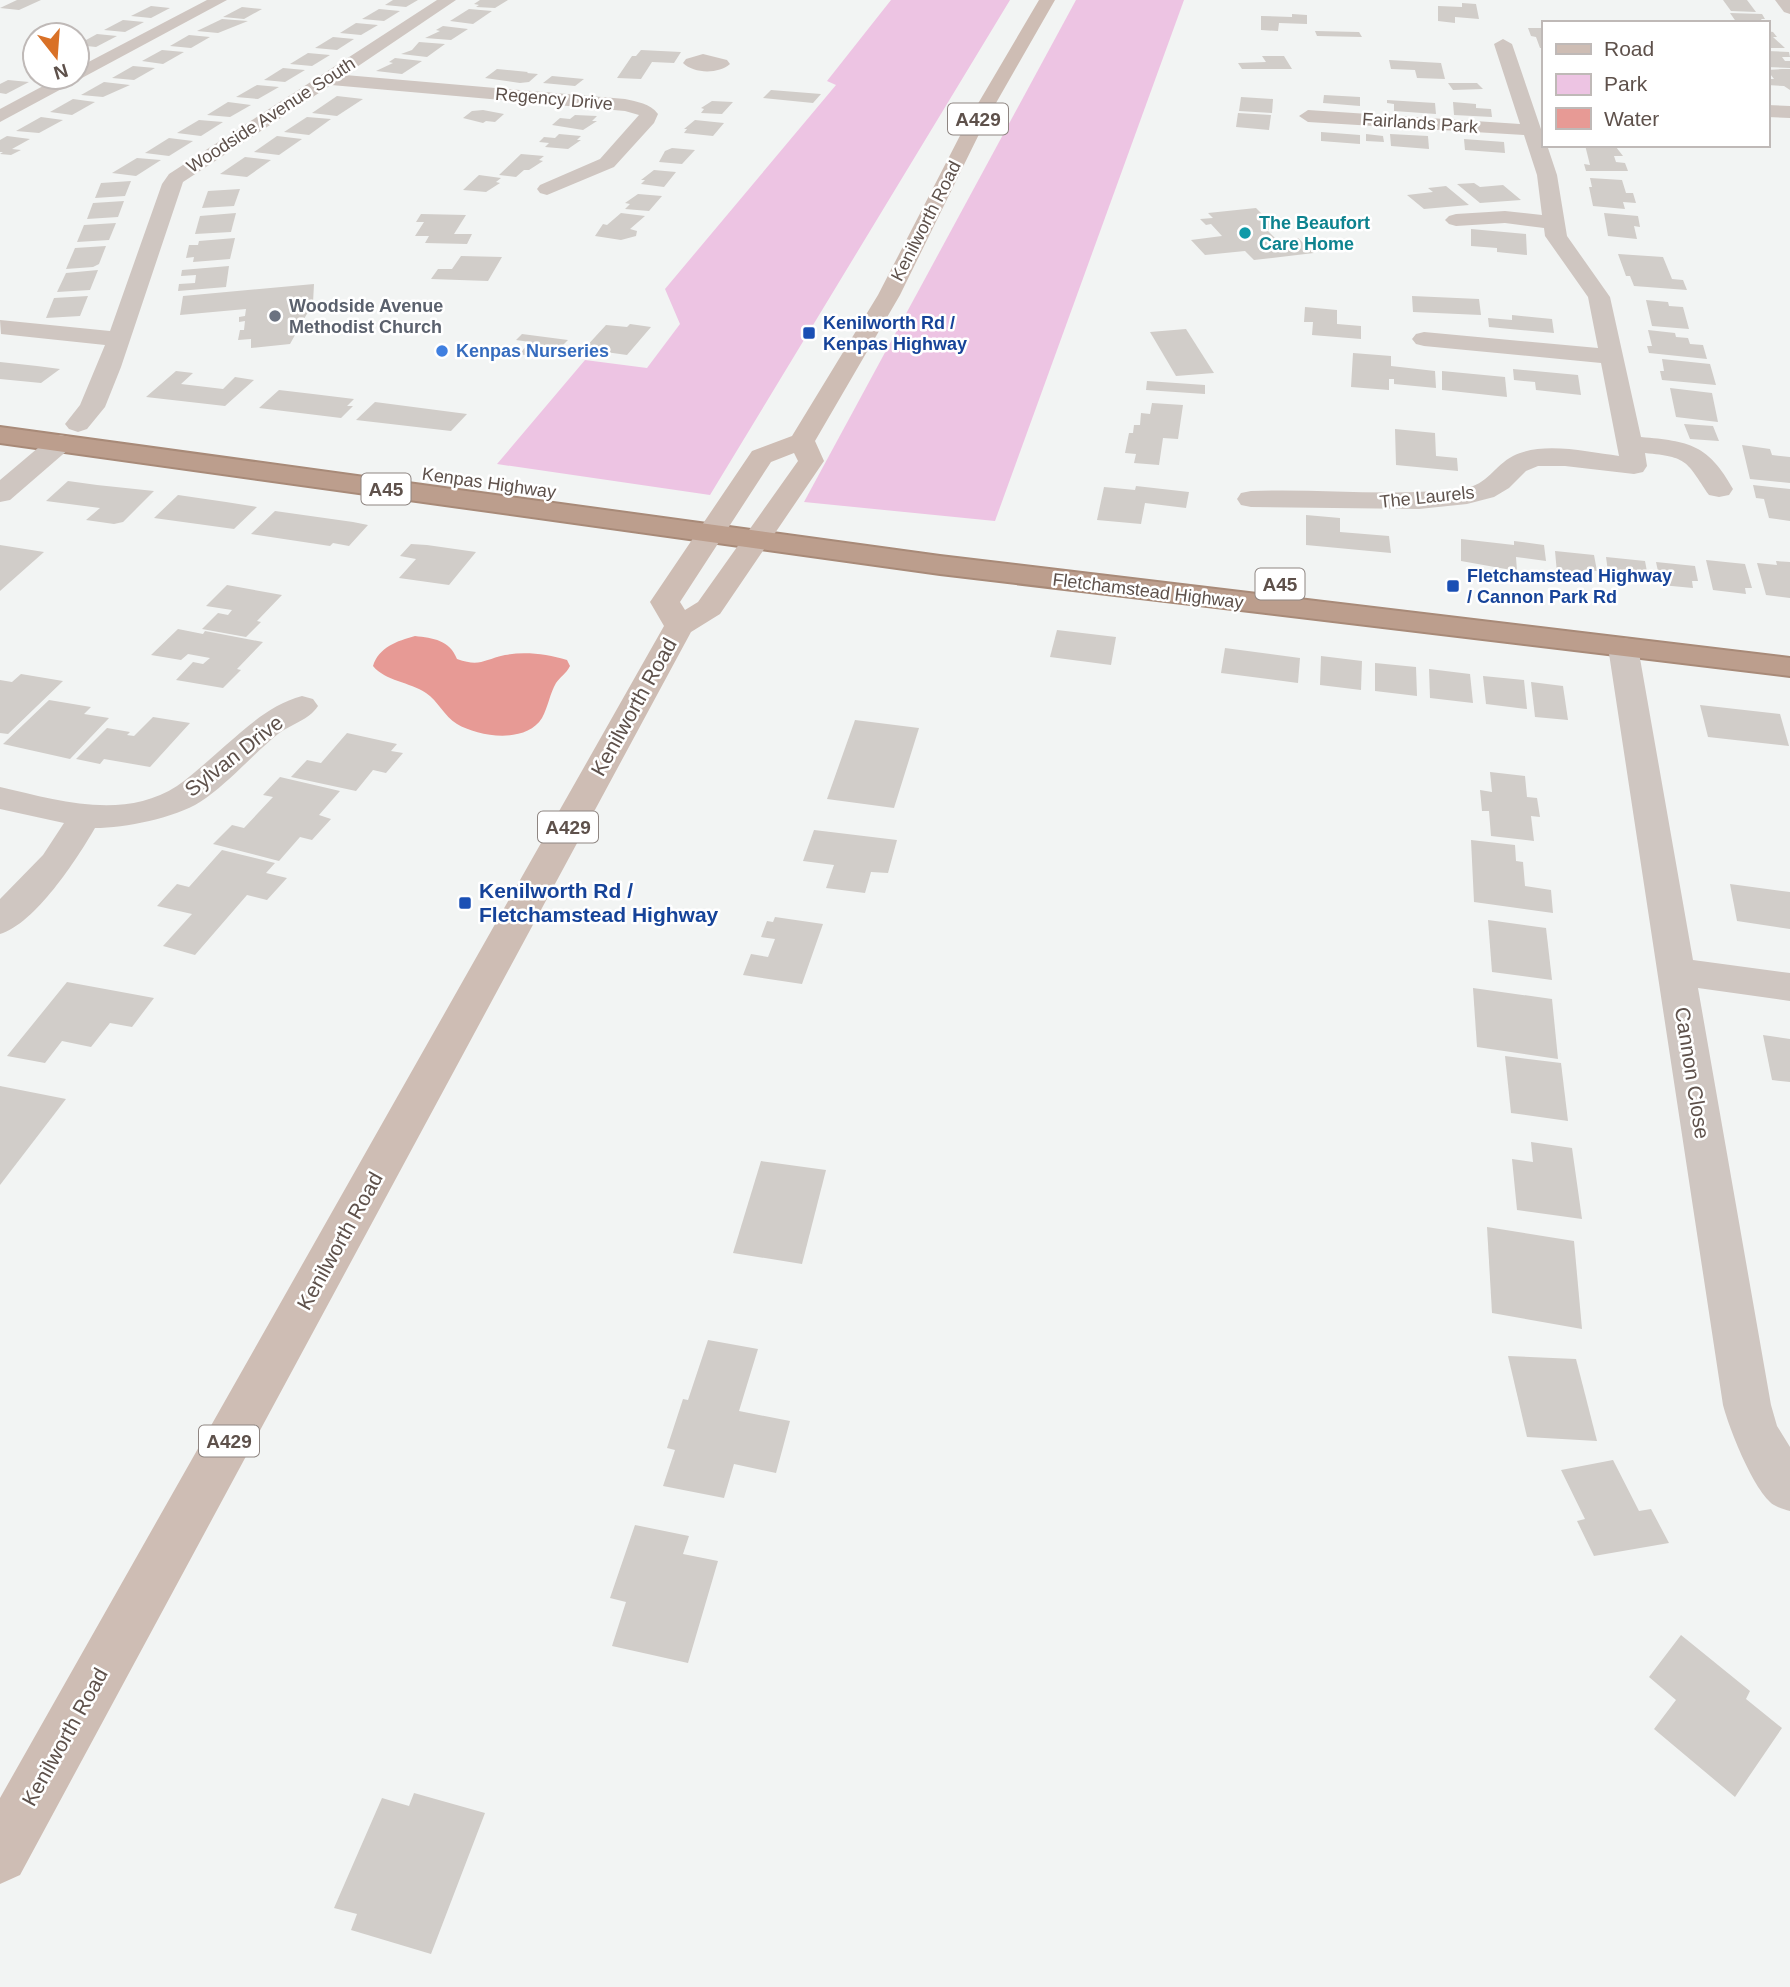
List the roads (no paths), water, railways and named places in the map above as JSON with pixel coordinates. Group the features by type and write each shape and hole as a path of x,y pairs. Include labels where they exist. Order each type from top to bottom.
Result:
{"highway":[{"name":"Kenpas Highway","path":"0,415 69,433 763,532"},
{"name":"Kenpas Highway","path":"0,435 69,433"},
{"name":"Fletchamstead Highway","path":"763,532 1790,642"},
{"name":"Fletchamstead Highway","path":"763,532 1790,667"}],"main road":[{"name":"Kenilworth Road","path":"679,626 665,602 761,457 802,441 889,295 975,124 1047,0"},
{"name":"Kenilworth Road","path":"0,1855 679,626 709,608 811,461 802,441"}],"street":[{"path":"91,68 219,0"},
{"name":"Woodside Avenue South","path":"0,494 69,433 92,407 176,178 448,0"},
{"path":"1783,0 1790,9"},
{"path":"1503,44 1533,99 1532,131 1547,174 1562,247 1592,284 1599,297 1632,455"},
{"name":"Regency Drive","path":"326,79 625,105 642,109 649,114 645,123 607,163 547,188"},
{"path":"0,117 48,91"},
{"path":"1769,111 1790,112"},
{"name":"Fairlands Park","path":"1309,116 1532,131"},
{"path":"1456,219 1505,217 1555,222"},
{"path":"1,327 118,339"},
{"path":"1424,339 1612,357"},
{"name":"The Laurels","path":"1251,499 1287,497 1387,504 1410,502 1490,489 1516,465 1528,460 1632,455 1675,449 1698,456 1710,468 1719,489"},
{"name":"Cannon Close","path":"1623,647 1747,1405 1751,1423 1767,1457 1790,1488"},
{"name":"Sylvan Drive","path":"0,798 85,817 145,811 188,794 269,725 302,706"},
{"path":"0,921 56,864 85,817"},
{"path":"1675,971 1790,987"}],"water":[{"path":"415,636 440,641 450,648 457,659 465,661 476,663 505,655 528,653 567,660 570,666 556,683 542,718 535,726 514,735 489,735 457,724 426,693 384,675 373,666 384,649"}],"place":[{"name":"The Beaufort Care Home","path":"1245,233"},
{"name":"Woodside Avenue Methodist Church","path":"275,316"},
{"name":"Kenilworth Rd / Kenpas Highway","path":"809,333"},
{"name":"Kenpas Nurseries","path":"442,351"},
{"name":"Fletchamstead Highway / Cannon Park Rd","path":"1453,586"},
{"name":"Kenilworth Rd / Fletchamstead Highway","path":"465,903"}]}
